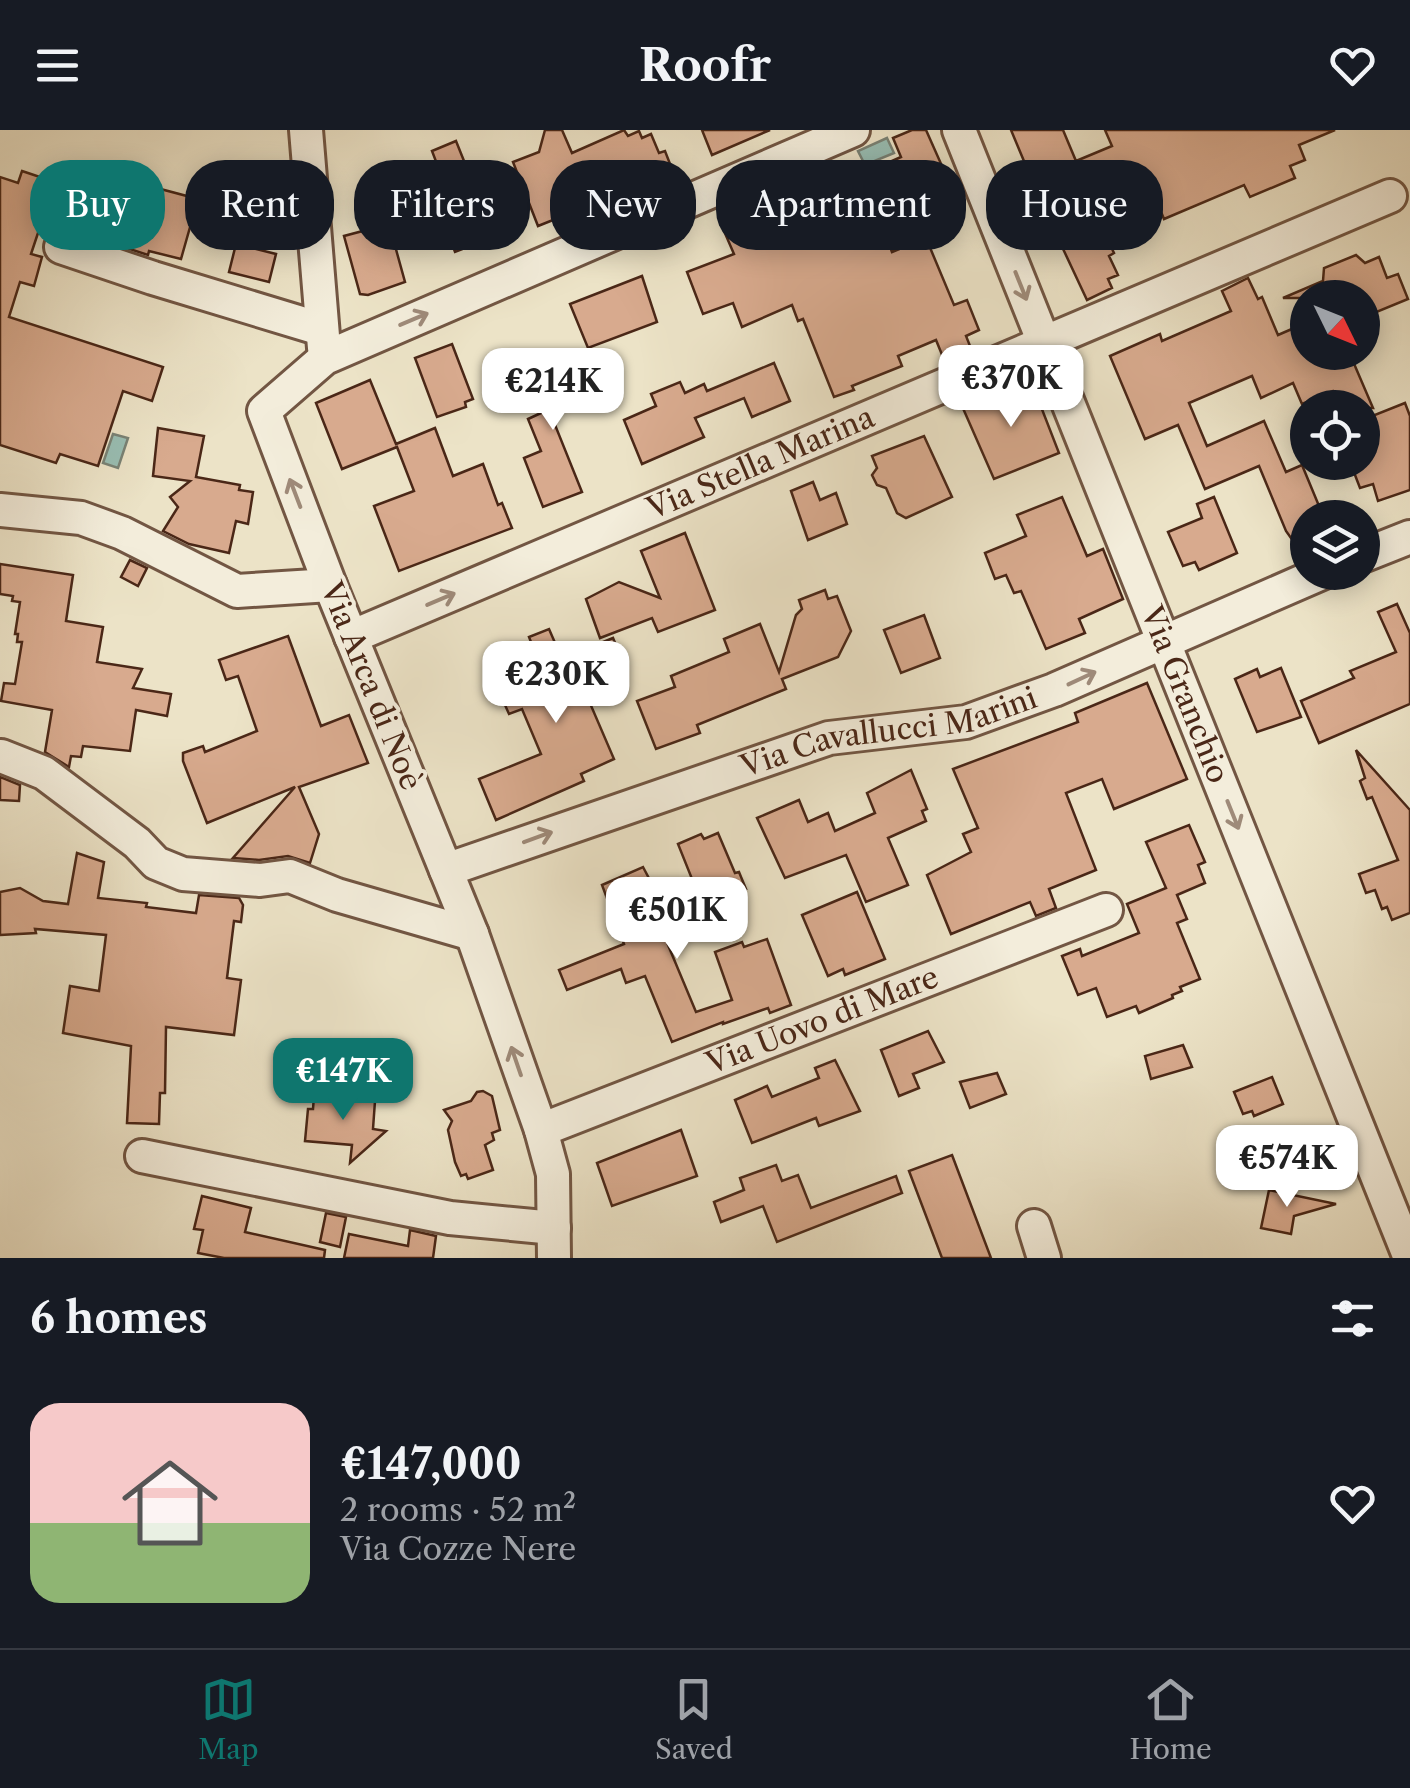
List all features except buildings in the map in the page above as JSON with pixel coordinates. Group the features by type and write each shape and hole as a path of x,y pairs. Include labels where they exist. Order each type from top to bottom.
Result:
{"street":[{"path":"306,130 323,343"},
{"path":"69,250 323,343 853,130"},
{"name":"Via Granchio","path":"959,130 1410,1258"},
{"name":"Via Stella Marina","path":"351,637 1390,196"},
{"name":"Via Arca di Noè","path":"323,343 264,411 472,934 552,1174 554,1243"},
{"path":"0,510 81,518 122,533 237,590 330,585"},
{"path":"1380,549 1410,537"},
{"name":"Via Cavallucci Marini","path":"446,870 829,738 966,722 1054,690 1290,586"},
{"path":"1,756 44,773 136,843 156,863 182,874 260,880 290,876 337,895 472,934"},
{"name":"Via Uovo di Mare","path":"540,1130 1106,910"},
{"path":"142,1156 554,1243"},
{"path":"1034,1226 1044,1258"}],"water":[{"path":"887,138 894,153 877,160 862,160 858,151"},
{"path":"113,434 128,438 118,468 103,463"}]}
